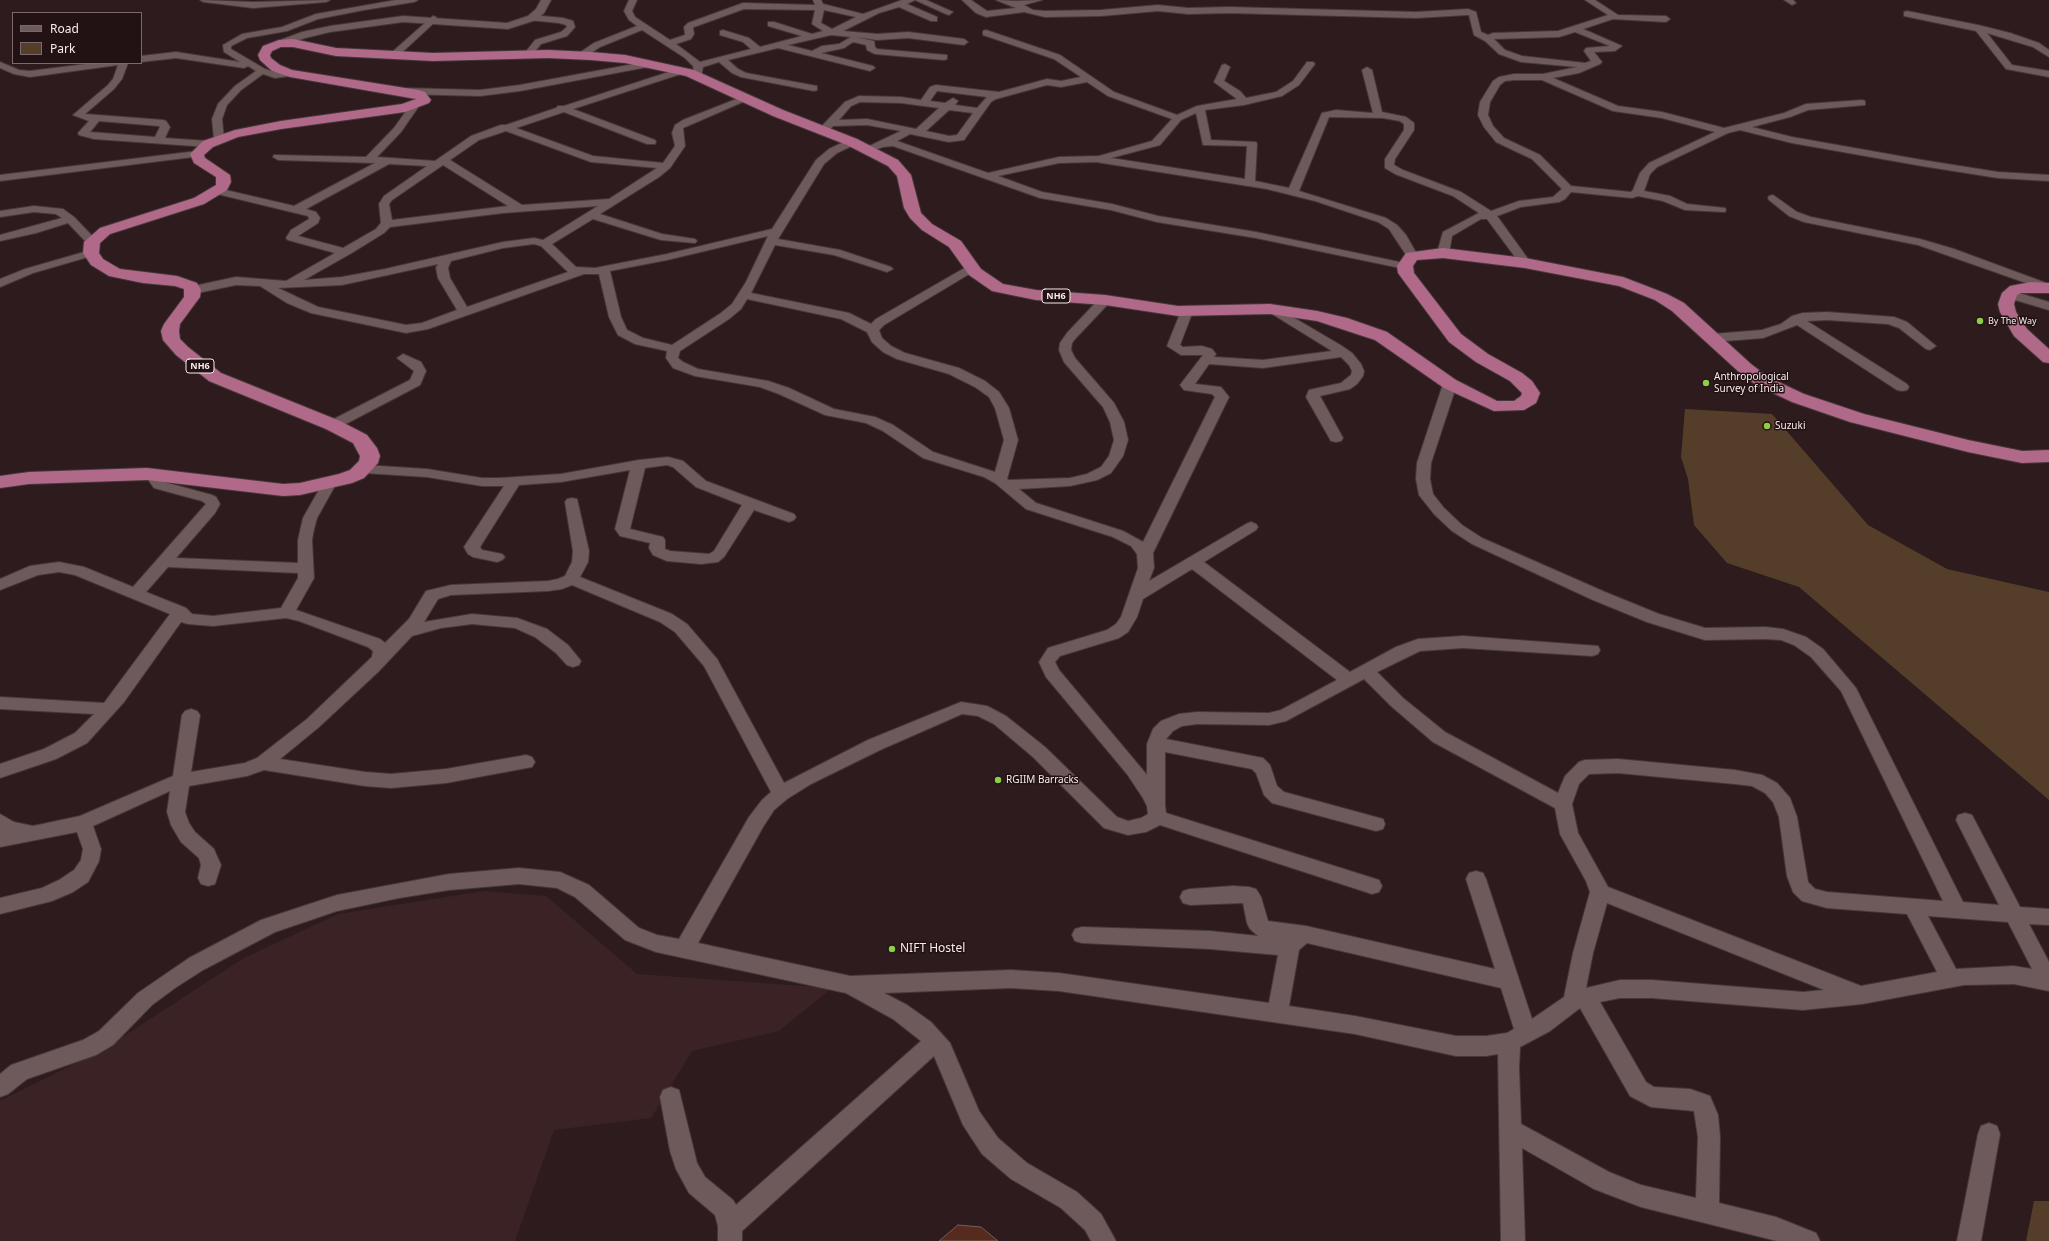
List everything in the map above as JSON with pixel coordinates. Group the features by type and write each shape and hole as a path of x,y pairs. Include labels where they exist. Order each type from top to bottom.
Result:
{"highway":[{"name":"NH6","path":"279,44 299,44 336,52 394,55 456,57 528,54 582,55 611,57 681,71 698,70 747,98 778,113 827,127 852,142 875,146 900,170 904,176 911,208 915,216 956,244 972,268 983,279 1007,291 1105,300 1158,309 1187,311 1270,309 1342,322 1381,336 1450,384 1494,406 1518,406 1530,399 1531,393 1526,385 1516,377 1482,358 1456,338 1406,273 1408,261"},
{"path":"193,290 186,283 177,281 143,278 115,273 97,262 92,247 105,231 116,226 199,201 217,190 224,182 223,175 199,160 208,145 281,125 393,110 414,106 424,100 413,93 290,73 276,68 266,60 264,55 267,50 279,44"},
{"path":"1408,261 1418,254 1443,253 1525,263 1601,276 1642,288 1678,307 1731,356 1762,381 1798,398 1823,408 1997,453 2022,457 2049,456"},
{"path":"2048,288 2016,289 2009,294 2006,304 2013,321 2034,346 2049,358"},
{"name":"NH6","path":"193,290 192,296 172,324 170,331 172,340 182,351 215,377 333,425 360,439 367,448 370,456 364,469"},
{"path":"0,482 29,478 157,475 264,488 300,489 328,484 357,474 364,469"}],"street":[{"path":"204,0 253,5 326,0"},
{"path":"258,69 227,50 227,45 245,36 284,29 316,17 364,7 414,0"},
{"path":"532,18 540,11 546,0"},
{"path":"633,0 628,11 632,18 642,27 688,56 698,70 721,59 828,33 911,0"},
{"path":"919,0 949,12"},
{"path":"966,0 982,13 990,14 1024,9"},
{"path":"977,10 1007,2 1038,0"},
{"path":"1151,0 1158,8"},
{"path":"1589,0 1614,14 1614,17"},
{"path":"1007,2 1036,14 1101,13 1158,8 1188,11 1416,15 1468,12 1473,14 1477,33 1488,39 1502,52 1521,58 1581,64 1586,66"},
{"path":"1108,3 1126,11"},
{"path":"1285,3 1288,12"},
{"path":"900,4 934,19"},
{"path":"1090,4 1101,13"},
{"path":"668,44 688,37 690,34 688,27 691,25 743,6 819,5 865,17"},
{"path":"819,5 816,24 828,33 871,43 871,49 875,51 944,57"},
{"path":"1907,14 1978,28 2026,41 2042,48 2049,54"},
{"path":"1488,39 1493,36 1553,34 1576,29 1614,17 1666,19"},
{"path":"279,44 302,35 330,28 403,19 433,19 496,26 513,24 532,18 560,20 570,24 571,27 564,34 538,42 528,54"},
{"path":"394,55 433,19"},
{"path":"771,24 813,37"},
{"path":"582,55 597,45 642,27"},
{"path":"1978,28 2009,66 2021,70 2049,74"},
{"path":"1576,29 1618,46 1615,48 1589,50 1589,53 1597,62 1576,71 1543,77 1514,77 1502,79 1496,83 1485,102 1482,114 1488,127 1500,140 1536,157 1568,189 1594,190 1627,196 1637,193 1666,198 1685,207 1722,210"},
{"path":"828,33 877,37 908,35 964,42"},
{"path":"986,33 1057,57 1087,79 1112,94 1178,118"},
{"path":"723,34 746,40 758,50"},
{"path":"812,54 825,48 841,46 852,39"},
{"path":"777,46 870,68"},
{"path":"142,59 183,55 258,69 275,75 290,73"},
{"path":"721,59 735,71 744,75 814,88"},
{"path":"0,65 17,72 30,74 107,64"},
{"path":"123,64 117,79 111,87 78,115 92,118 163,123 166,126 159,140"},
{"path":"399,90 463,93 497,91 650,64"},
{"path":"1096,159 1156,143 1178,118 1200,108 1244,102 1279,94 1296,83 1310,64"},
{"path":"1225,67 1219,82 1238,93 1244,102"},
{"path":"208,145 222,104 258,69"},
{"path":"1367,70 1378,115"},
{"path":"387,224 384,204 388,198 475,138 561,108 681,71"},
{"path":"1543,77 1616,109 1662,115 1724,131"},
{"path":"827,127 867,122 949,139 960,138 988,100 998,95 1047,82 1061,84 1087,79"},
{"path":"924,103 933,89 940,88 998,95"},
{"path":"875,146 904,132 917,132 964,91"},
{"path":"545,244 645,183 666,166 680,146 677,133 678,127 686,122 747,98"},
{"path":"827,127 852,101 859,99 924,103 980,111"},
{"path":"1637,193 1645,173 1653,165 1724,131 1787,114 1806,107 1862,103"},
{"path":"368,160 398,130 414,106"},
{"path":"561,108 651,142"},
{"path":"1200,108 1207,143 1244,143 1252,144 1254,146 1250,184"},
{"path":"1293,192 1325,115 1336,113 1360,116 1378,115 1398,117 1409,123 1409,130 1389,163 1392,169 1457,194 1490,215 1525,263"},
{"path":"92,118 95,120 83,133 86,135 208,145"},
{"path":"1739,126 1792,140 1881,156 1998,175 2049,178"},
{"path":"504,127 591,159 666,166"},
{"path":"604,269 614,317 622,332 640,341 674,348 725,316 737,306 745,295 774,236 820,162 833,151 852,142"},
{"path":"0,178 208,145"},
{"path":"875,146 903,145 957,167 990,176 1023,190 1040,195 1105,206 1157,219 1408,261 1400,235 1393,227 1382,220 1293,192 1096,159 1059,160 1001,172 990,176"},
{"path":"278,157 439,162 520,208"},
{"path":"296,210 386,161"},
{"path":"1443,253 1447,234 1478,216 1490,215 1519,204 1555,200 1561,197 1568,189"},
{"path":"217,190 312,214 315,218 295,232 292,238 346,252"},
{"path":"1772,198 1793,214 1808,220 1920,242 1962,255 2048,288"},
{"path":"288,285 372,237 387,224 520,208 612,202"},
{"path":"0,214 34,209 59,211 70,219 92,247 0,282"},
{"path":"592,215 661,237 691,240"},
{"path":"0,238 70,219"},
{"path":"263,284 291,300 315,310 406,329 424,326 580,272 604,269 774,236 836,252 887,269"},
{"path":"193,290 236,281 288,285 364,277 521,242 534,241 545,244 566,266 580,272"},
{"path":"447,258 442,268 444,278 464,312"},
{"path":"873,330 880,322 972,268"},
{"path":"2009,294 2049,306"},
{"path":"745,295 845,316 873,330 876,339 887,349 901,356 954,371 980,384 994,396 1002,408 1011,440 1003,483"},
{"path":"1003,483 1070,482 1092,477 1106,470 1116,456 1120,440 1117,422 1109,406 1069,360 1066,350 1066,343 1071,336 1105,300"},
{"path":"1270,309 1344,353 1355,364 1358,371 1357,376 1345,386 1314,393 1312,397 1336,438"},
{"path":"1187,311 1173,346 1181,350 1208,352 1210,354 1187,385 1189,387 1216,390 1222,397 1145,553 1146,568 1138,595 1129,617 1122,628 1113,634 1054,652 1047,662 1052,673 1133,769 1150,794 1157,811 1372,886"},
{"path":"1713,338 1763,334 1785,327 1796,319 1813,316 1890,320 1903,325 1930,346"},
{"path":"1796,319 1902,387"},
{"path":"674,348 672,358 678,365 719,377 763,384 784,391 830,412 870,420 888,428 928,455 944,462 989,474 1003,483 1030,506 1118,534 1136,543 1145,553"},
{"path":"1206,360 1263,364 1344,353"},
{"path":"333,425 415,382 420,371 416,365 403,358"},
{"path":"1450,384 1424,463 1423,479 1426,495 1439,512 1457,528 1477,541 1592,593 1653,618 1705,634 1728,635 1765,633 1783,635 1800,641 1817,653 1848,688 1957,910"},
{"path":"364,469 427,473 482,482 514,482 561,478 638,464 668,461 678,464 701,484 789,517"},
{"path":"638,464 622,529 625,533 658,540 658,552 688,558 713,559 719,554 750,503"},
{"path":"135,594 210,510 213,504 211,500 207,498 159,485 156,482 157,475"},
{"path":"497,557 478,554 473,551 472,547 514,482"},
{"path":"286,613 302,588 307,568 305,540 307,529 313,512 328,484"},
{"path":"0,840 83,823 165,786 182,780 247,769 263,763 313,723 380,658 420,616 428,599 432,595 441,591 548,586 562,584 571,579 580,562 582,551 572,502"},
{"path":"1138,595 1251,527"},
{"path":"163,562 307,568"},
{"path":"1193,562 1350,681"},
{"path":"0,585 35,570 59,567 79,570 180,612 188,618 199,621 286,613 302,616 374,643 381,649 380,658"},
{"path":"571,579 666,618 681,628 710,662 781,794"},
{"path":"0,771 66,746 81,738 109,708 180,612"},
{"path":"408,630 441,623 472,619 517,623 540,633 562,649 573,661"},
{"path":"684,949 756,822 768,805 781,794 805,779 874,745 962,708 980,710 1000,720 1039,752 1111,823 1128,828 1146,825 1157,811 1156,744 1159,734 1167,726 1180,720 1197,718 1269,719 1286,715 1402,652 1418,645 1463,642 1592,650"},
{"path":"1367,672 1397,702 1439,737 1563,804"},
{"path":"0,703 109,708"},
{"path":"191,714 176,812 180,825 188,836 207,854 211,865 208,878"},
{"path":"1156,744 1245,760 1257,764 1264,770 1270,790 1278,798 1376,824"},
{"path":"263,763 365,779 391,781 446,776 526,762"},
{"path":"1708,1212 1709,1137 1707,1114 1702,1103 1690,1099 1651,1097 1638,1089 1580,1000 1583,953 1600,892 1595,879 1569,834 1563,804 1570,781 1585,767 1618,766 1756,780 1771,788 1781,798 1788,817 1798,881 1800,886 1809,895 1827,900 2049,917"},
{"path":"1965,820 2049,981"},
{"path":"0,821 3,825 12,829 35,833"},
{"path":"0,906 45,895 66,886 80,876 90,861 92,849 83,823"},
{"path":"0,1087 19,1072 88,1048 106,1038 146,999 168,982 196,964 268,926 337,903 399,890 449,882 519,876 560,880 582,891 632,934 656,943 850,985 1010,979 1059,982 1355,1024 1456,1046 1486,1046 1518,1038 1580,1000 1620,989 1646,989 1803,1001 1862,996 1950,978 1986,974 2014,975 2049,981"},
{"path":"1476,879 1510,981 1518,1038 1508,1068 1513,1241"},
{"path":"1600,892 1862,996"},
{"path":"1190,897 1233,894 1249,895 1254,903 1257,923 1263,929 1306,934 1510,981"},
{"path":"1913,907 1950,978"},
{"path":"1277,1013 1290,947 1296,939 1306,934"},
{"path":"1082,935 1210,940 1290,947"},
{"path":"850,985 900,1012 924,1029 942,1050 954,1074 972,1118 990,1146 1019,1171 1069,1200 1093,1222 1104,1241"},
{"path":"730,1234 935,1042"},
{"path":"671,1097 681,1151 687,1170 697,1184 725,1208 730,1234"},
{"path":"1510,1130 1602,1180 1641,1196 1776,1229 1808,1241"},
{"path":"1969,1241 1989,1134"}],"shaded area":[{"path":"484,891 546,896 637,974 832,988 779,1031 692,1051 651,1118 554,1130 515,1241 0,1241 0,1101 104,1049 244,958 338,914"}],"green space":[{"path":"1685,409 1772,414 1868,525 1947,569 2049,592 2049,800 1799,587 1727,563 1694,525 1688,479 1681,457"},
{"path":"2034,1201 2049,1201 2049,1241 2026,1241"}],"building":[{"path":"958,1225 981,1227 998,1241 939,1241"}],"place":[{"name":"By The Way","path":"1980,321"},
{"name":"Anthropological Survey of India","path":"1706,383"},
{"name":"Suzuki","path":"1767,426"},
{"name":"RGIIM Barracks","path":"998,780"},
{"name":"NIFT Hostel","path":"892,949"}]}
